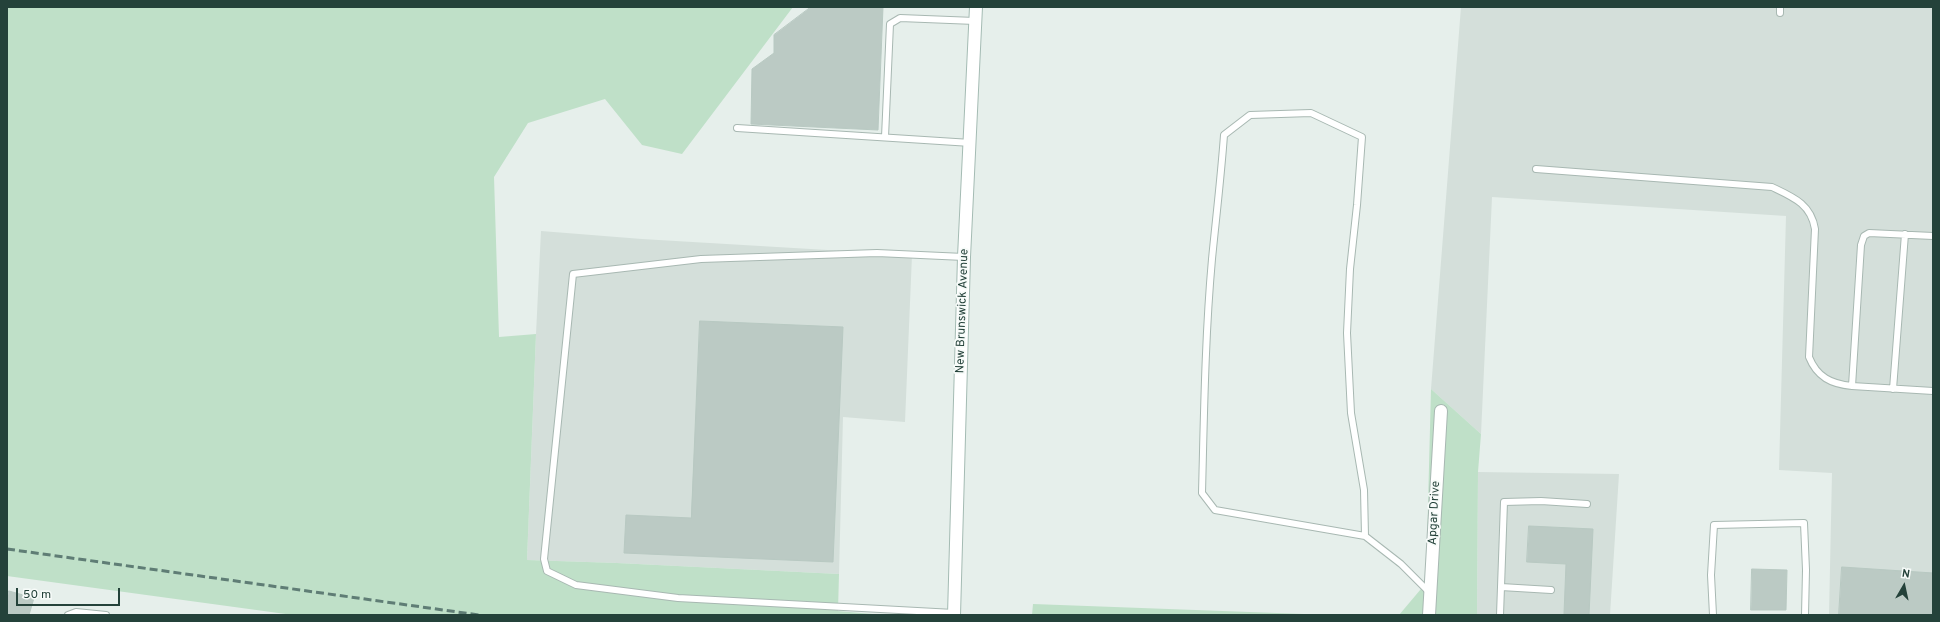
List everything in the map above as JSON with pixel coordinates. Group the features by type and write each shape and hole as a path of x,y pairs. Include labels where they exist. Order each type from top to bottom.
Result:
{"street":[{"name":"New Brunswick Avenue","path":"954,614 964,257 971,143 976,7"},
{"name":"Apgar Drive","path":"1429,615 1441,411"}],"lane":[{"path":"885,138 890,24 900,18 975,21"},
{"path":"1365,536 1364,490 1351,413 1347,333 1350,269 1362,137 1311,113 1250,115 1224,135 1212,266 1206,360 1202,493 1215,510 1365,536 1401,564 1430,593"},
{"path":"737,128 971,143"},
{"path":"1536,169 1772,187 1797,199 1813,217 1815,229 1809,358 1814,368 1826,380 1840,385 1933,391"},
{"path":"1852,386 1861,245 1864,236 1869,233 1933,236"},
{"path":"1893,389 1905,234"},
{"path":"954,614 678,598 576,585 547,571 544,559 573,274 701,259 877,253 964,257"},
{"path":"1500,615 1504,502 1541,501 1587,504"},
{"path":"1713,615 1711,575 1714,525 1804,523 1806,570 1805,615"},
{"path":"1501,587 1551,590"},
{"path":"68,615 76,612 106,615"}],"shaded area":[{"path":"1461,7 1933,7 1933,615 1829,615 1832,473 1779,470 1786,216 1492,197 1481,434 1431,389"},
{"path":"541,231 642,239 912,255 905,422 843,417 839,574 527,560"},
{"path":"1478,472 1619,474 1610,615 1477,615"}],"green space":[{"path":"7,7 793,7 682,154 642,145 605,99 528,123 494,177 499,337 536,334 527,560 839,574 838,611 884,615 293,615 7,576"},
{"path":"1431,389 1481,434 1478,472 1477,615 1399,615 1426,583"},
{"path":"1033,604 1331,615 1032,615"}],"building":[{"path":"811,7 883,7 878,130 751,124 752,69 774,53 774,35"},
{"path":"700,321 843,327 833,562 624,553 626,515 691,518"},
{"path":"1529,526 1593,529 1589,615 1564,614 1566,564 1527,562"},
{"path":"1842,567 1933,573 1933,615 1839,615"},
{"path":"1752,569 1787,570 1786,610 1751,610"},
{"path":"9,591 34,598 29,615 7,615 7,599"}],"railway":[{"path":"7,549 479,615"}]}
